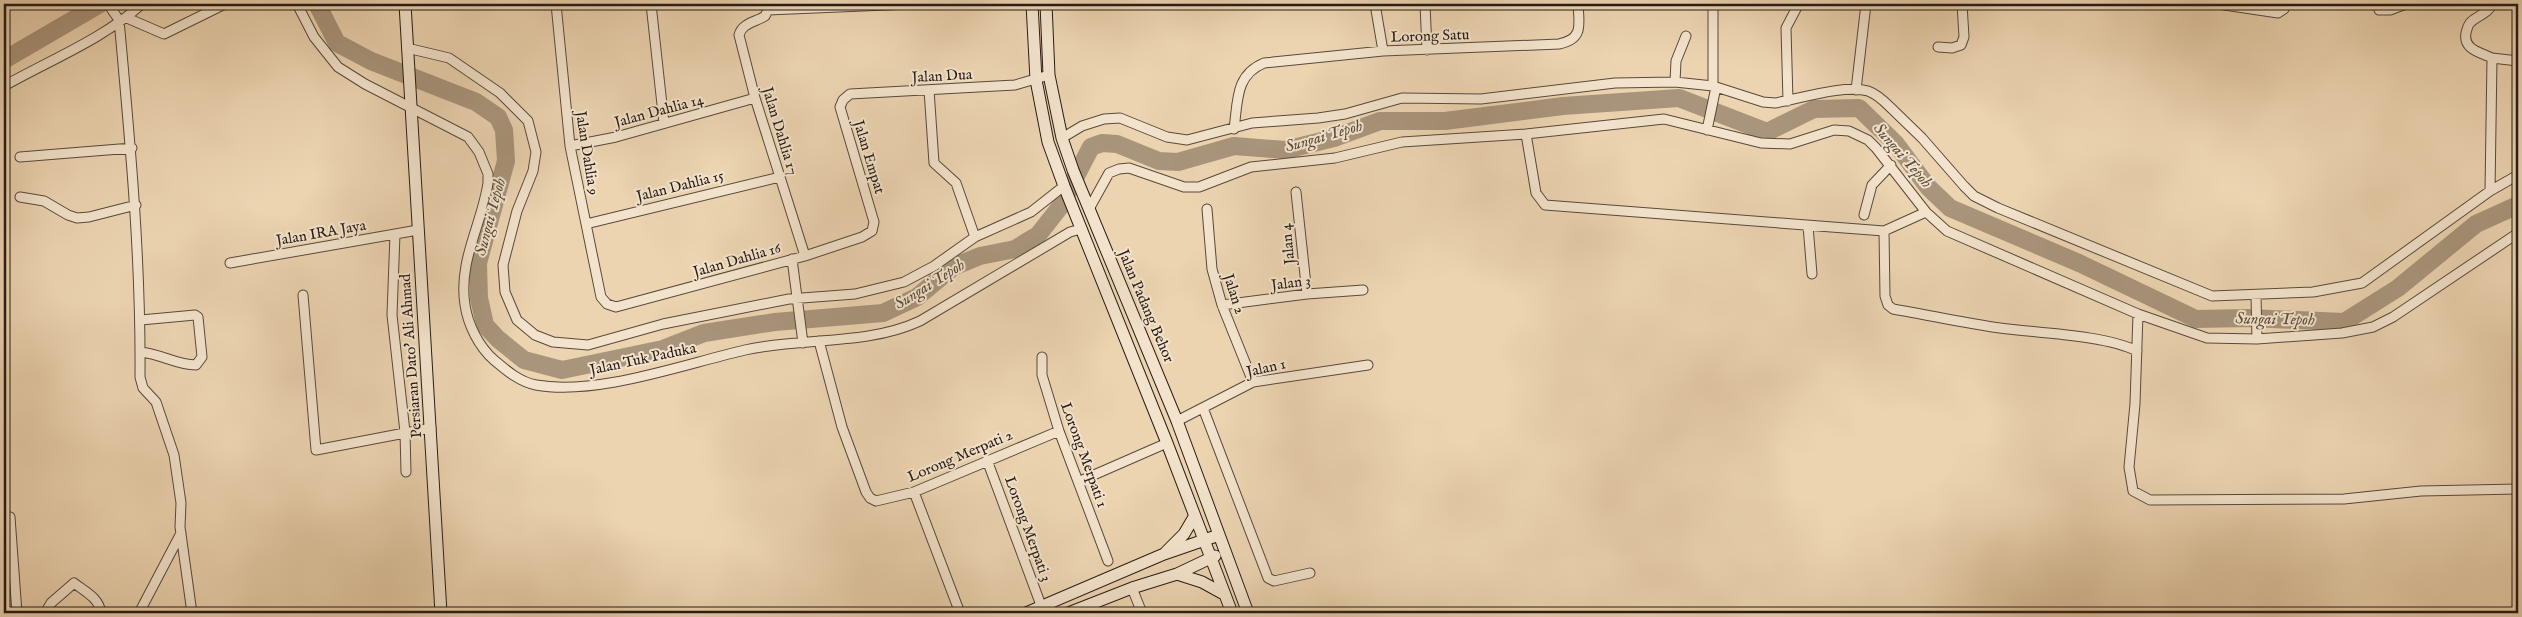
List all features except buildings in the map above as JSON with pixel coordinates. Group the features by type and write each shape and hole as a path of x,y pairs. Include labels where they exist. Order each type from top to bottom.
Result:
{"main road":[{"name":"Persiaran Dato' Ali Ahmad","path":"405,4 441,612"},
{"name":"Jalan Padang Behor","path":"1032,4 1036,80 1048,142 1167,443 1222,593 1232,613"},
{"name":"Jalan Padang Behor","path":"1046,4 1049,75 1062,138 1087,206 1177,421 1248,613"},
{"path":"1164,554 1184,534 1194,517"},
{"path":"1026,613 1042,608 1164,554 1219,535"},
{"path":"1068,613 1132,588 1178,574 1226,551"},
{"path":"1178,574 1202,582 1222,593"}],"street":[{"path":"108,4 120,17 164,34 225,4"},
{"path":"4,86 58,58 142,4"},
{"name":"Jalan Tuk Paduka","path":"297,4 314,37 338,67 365,84 411,102 433,121 468,137 484,164 488,183 465,267 465,304 469,321 485,351 516,378 535,385 589,385 637,376 802,338 819,341 866,336 909,326 1080,225"},
{"name":"Jalan Dahlia 9","path":"556,4 570,146 601,297 606,304"},
{"path":"651,4 664,123"},
{"path":"767,7 845,8 910,4"},
{"path":"1375,4 1382,51"},
{"path":"1425,4 1427,50"},
{"name":"Lorong Satu","path":"1234,129 1242,81 1250,69 1264,63 1382,51 1567,43 1577,35 1579,28 1578,4"},
{"path":"1708,125 1714,89 1713,4"},
{"path":"1856,90 1866,4"},
{"path":"1938,48 1952,48 1961,45 1964,37 1962,4"},
{"path":"2218,4 2278,13 2284,9 2286,4"},
{"path":"2379,10 2390,10 2406,4"},
{"path":"2492,4 2488,11 2470,22 2466,31 2466,42 2469,47 2492,58 2518,61"},
{"name":"Jalan Dahlia 17","path":"767,7 765,16 745,25 740,30 739,35 755,98 805,256"},
{"path":"1788,101 1786,28 1796,9"},
{"path":"120,17 136,204 141,320 140,377 143,388 156,402 174,455 181,503 181,532 192,613"},
{"path":"1675,82 1676,61 1686,36"},
{"path":"407,48 446,57 462,66 500,93 528,120 535,141 534,164 517,211 503,266 505,292 517,320 535,335 563,344 588,345 663,324 798,297 856,294 904,282 934,266 975,237 1031,212 1064,186"},
{"path":"2490,191 2492,58"},
{"name":"Jalan Dua","path":"850,94 1015,85 1049,75"},
{"path":"1062,138 1082,126 1104,119 1120,118 1167,138 1187,140 1252,123 1345,114 1402,98 1481,99 1606,84 1675,82 1714,89 1763,102 1788,101 1856,90 1867,91 1880,98 1922,138 1974,196 1998,208 2212,296 2256,299 2313,292 2362,283 2490,191 2518,175"},
{"path":"929,90 934,163 956,182 975,237"},
{"name":"Jalan Empat","path":"850,94 843,100 840,107 874,222 872,231"},
{"name":"Jalan Dahlia 14","path":"570,146 616,138 755,98"},
{"path":"1087,206 1108,173 1129,168 1184,187 1199,187 1251,167 1335,158 1402,142 1526,134 1664,119 1708,125 1744,140 1780,144 1798,142 1834,130 1848,131 1868,140 1891,165 1926,212 1947,231 2138,314 2207,338 2257,339 2342,334 2373,327 2426,295 2518,232"},
{"path":"1526,134 1536,193 1545,205 1884,231 1926,212"},
{"path":"20,157 132,148"},
{"path":"1864,214 1872,185 1891,165"},
{"name":"Jalan Dahlia 15","path":"586,224 739,185 780,178"},
{"name":"Jalan 4","path":"1296,192 1306,294"},
{"path":"20,197 44,201 77,218 89,218 136,204"},
{"name":"Jalan 2","path":"1207,209 1212,269 1222,305 1253,382"},
{"path":"1808,226 1812,274"},
{"name":"Jalan IRA Jaya","path":"230,263 418,230"},
{"name":"Jalan Dahlia 16","path":"606,304 616,307 805,256 862,237 872,231"},
{"path":"1884,231 1885,296 1888,305 1893,308 1998,328 2081,337 2129,347 2136,351"},
{"path":"395,234 392,315 405,432 406,472"},
{"path":"792,259 802,338"},
{"name":"Jalan 3","path":"1222,305 1306,294 1363,290"},
{"path":"303,295 316,450 431,428"},
{"path":"2256,299 2257,339"},
{"path":"2138,314 2135,404 2129,467 2133,491 2143,497 2150,500 2344,499 2421,491 2518,488"},
{"path":"140,352 157,354 184,365 196,365 202,357 198,317 195,315 141,320"},
{"name":"Lorong Merpati 2","path":"819,341 842,427 870,498 876,501 914,492 1059,431"},
{"name":"Lorong Merpati 1","path":"1042,357 1042,375 1059,431 1080,481 1108,561"},
{"name":"Jalan 1","path":"1177,421 1253,382 1368,365"},
{"path":"1203,408 1268,578 1274,581 1310,573"},
{"path":"1080,481 1167,443"},
{"name":"Lorong Merpati 3","path":"987,460 1042,608"},
{"path":"914,492 960,613"},
{"path":"10,516 17,613"},
{"path":"139,613 181,532"},
{"path":"45,613 51,603 74,583 95,598 100,606 101,613"},
{"path":"1132,588 1142,613"}],"waterway":[{"name":"Sungai Tepoh","path":"4,60 100,4"},
{"name":"Sungai Tepoh","path":"317,4 337,43 371,61 476,102 498,117 504,130 506,161 478,263 479,298 485,325 498,339 524,360 562,370 663,349 704,333 775,322 883,313 917,297 953,267 980,256 1015,249 1038,235 1060,207 1091,147 1102,143 1117,144 1159,161 1178,162 1234,146 1285,150 1334,138 1380,121 1445,121 1563,106 1679,98 1767,132 1814,109 1859,108 1896,144 1928,187 1950,208 2079,263 2196,319 2249,318 2344,322 2398,288 2476,224 2518,205"}]}
